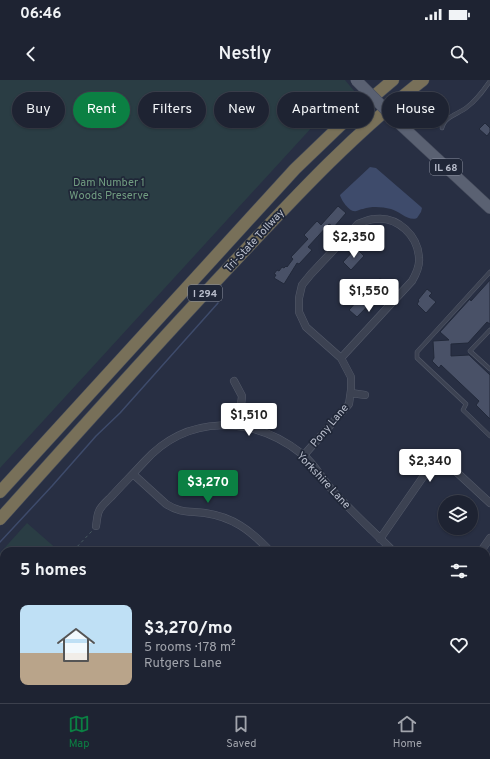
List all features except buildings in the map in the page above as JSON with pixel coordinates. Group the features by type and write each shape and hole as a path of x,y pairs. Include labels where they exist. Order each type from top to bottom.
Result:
{"highway":[{"name":"Tri-State Tollway","path":"0,492 296,169 347,119 393,80"},
{"name":"Tri-State Tollway","path":"0,519 94,414 310,181 355,136 423,80"}],"main road":[{"name":"IL 68","path":"356,80 402,126 490,208"}],"street":[{"name":"Pony Lane","path":"304,455 349,404 351,377 341,358 306,327 299,312 299,298 302,285 337,245 358,224 376,218 400,224 410,234 417,245 419,259 417,271 412,281 341,358"},
{"path":"234,381 242,396 239,425"},
{"name":"Pony Lane","path":"351,393 365,395"},
{"name":"Yorkshire Lane","path":"96,526 99,510 148,456 160,447 183,433 212,426 239,425 257,429 276,437 304,455 332,491 389,547"},
{"path":"380,539 428,469 438,458 450,466 490,503"},
{"path":"133,474 172,508 187,512 214,514 233,521 258,538 266,547"},
{"path":"484,547 490,538"}],"lane":[{"path":"449,118 466,108 478,97 490,81"},
{"path":"490,272 416,352 417,358 466,404 463,410 490,436"},
{"path":"490,330 470,351 490,369"}],"path":[{"path":"78,547 96,526"}],"green space":[{"name":"Dam Number 1 Woods Preserve","path":"0,80 345,80 355,92 277,92 277,128 311,128 0,468"},
{"path":"27,523 54,547 5,547"}],"water":[{"path":"370,167 376,168 422,208 417,218 411,219 391,209 370,207 352,211 348,207 340,195"}],"waterway":[{"path":"0,542 96,436 120,413 218,303"}]}
